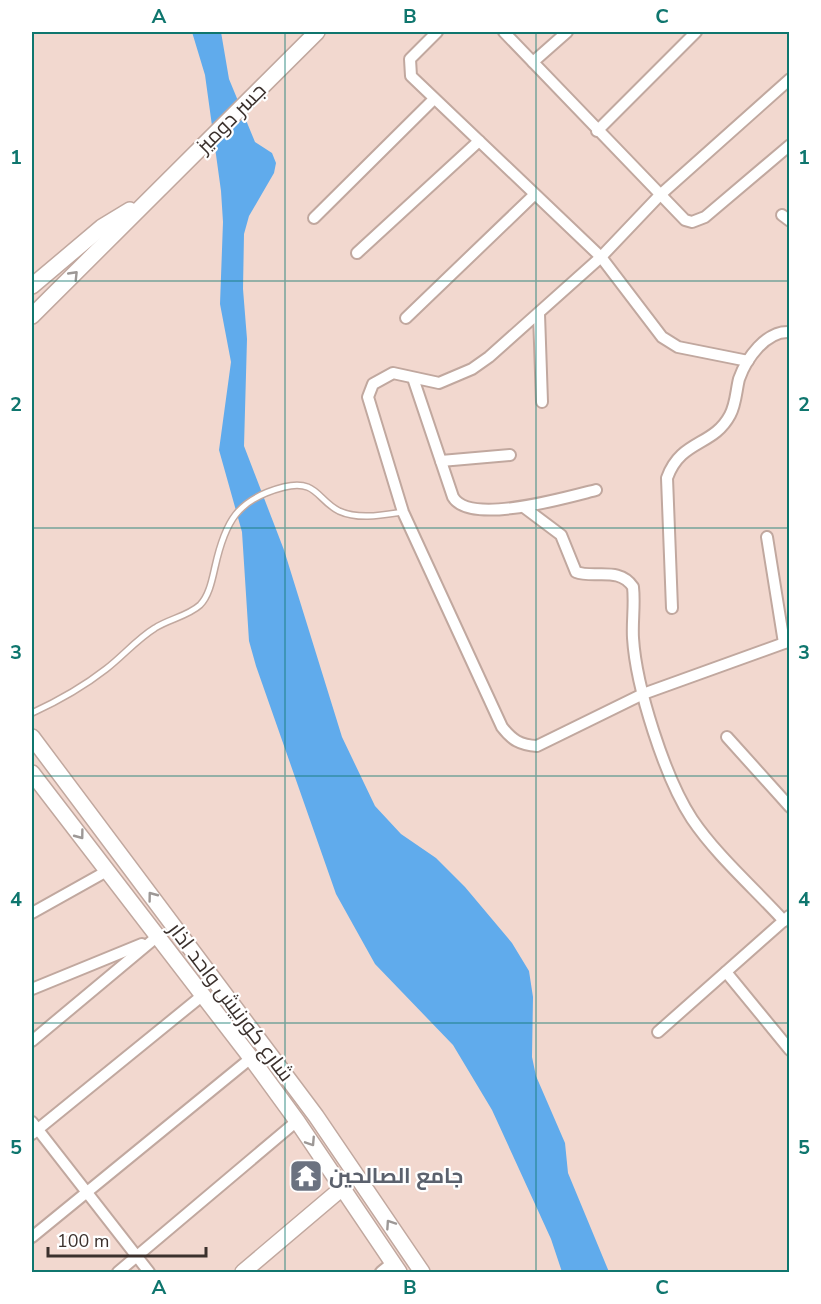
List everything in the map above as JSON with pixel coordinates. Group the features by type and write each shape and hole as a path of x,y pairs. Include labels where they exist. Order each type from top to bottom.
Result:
{"main road":[{"name":"جسر دوميز","path":"143,202 317,32"},
{"path":"32,286 102,227 143,202"},
{"path":"32,316 112,238 143,202"},
{"name":"شارع كورنيش واحد اذار","path":"32,737 316,1116 422,1272"},
{"name":"شارع كورنيش واحد اذار","path":"33,779 63,812 155,938 203,995 297,1120 391,1269"},
{"path":"63,812 80,799"},
{"path":"243,1272 341,1189"}],"street":[{"path":"437,32 415,51 410,59 408,68 411,76 601,256 662,337 678,347 748,361"},
{"path":"504,32 684,220 699,221 789,146"},
{"path":"533,62 567,32"},
{"path":"597,130 696,32"},
{"path":"766,537 787,642 643,694 537,746 522,745 510,738 502,727 403,512 368,396 373,384 393,373 439,383 472,369 539,314 601,256 660,195 789,79"},
{"path":"314,218 434,99"},
{"path":"357,253 479,141"},
{"path":"406,318 534,195"},
{"path":"539,314 542,402"},
{"path":"672,608 667,478 672,464 682,453 709,438 721,428 730,415 739,380 748,361 769,337 778,332 789,332"},
{"path":"413,378 453,497 460,506 525,508 596,490"},
{"path":"441,461 510,455"},
{"path":"525,508 561,534 576,572 608,573 625,579 633,587 633,639 643,694 662,752 692,819 787,918 658,1032"},
{"path":"727,737 789,807"},
{"path":"32,913 107,871"},
{"path":"32,989 155,938"},
{"path":"32,1041 155,938"},
{"path":"726,972 788,1044"},
{"path":"149,1272 87,1192 33,1128 203,995"},
{"path":"32,1237 251,1058"},
{"path":"118,1272 297,1120"}],"lane":[{"path":"32,713 73,692 98,675 155,628 200,606 207,595 222,541 245,503 266,493 295,486 307,487 321,494 340,511 370,516 403,512"}],"water":[{"path":"192,32 221,32 229,79 255,142 272,153 276,163 274,173 249,216 244,234 243,289 247,339 244,446 284,550 342,737 375,806 401,834 436,858 465,887 512,943 529,971 533,997 532,1057 536,1076 565,1143 568,1173 609,1272 562,1272 551,1239 492,1110 453,1045 375,964 336,894 256,666 249,641 242,532 219,450 231,362 220,304 223,222 221,191 205,75"}],"place":[{"name":"جامع الصالحين","path":"306,1176"}]}
